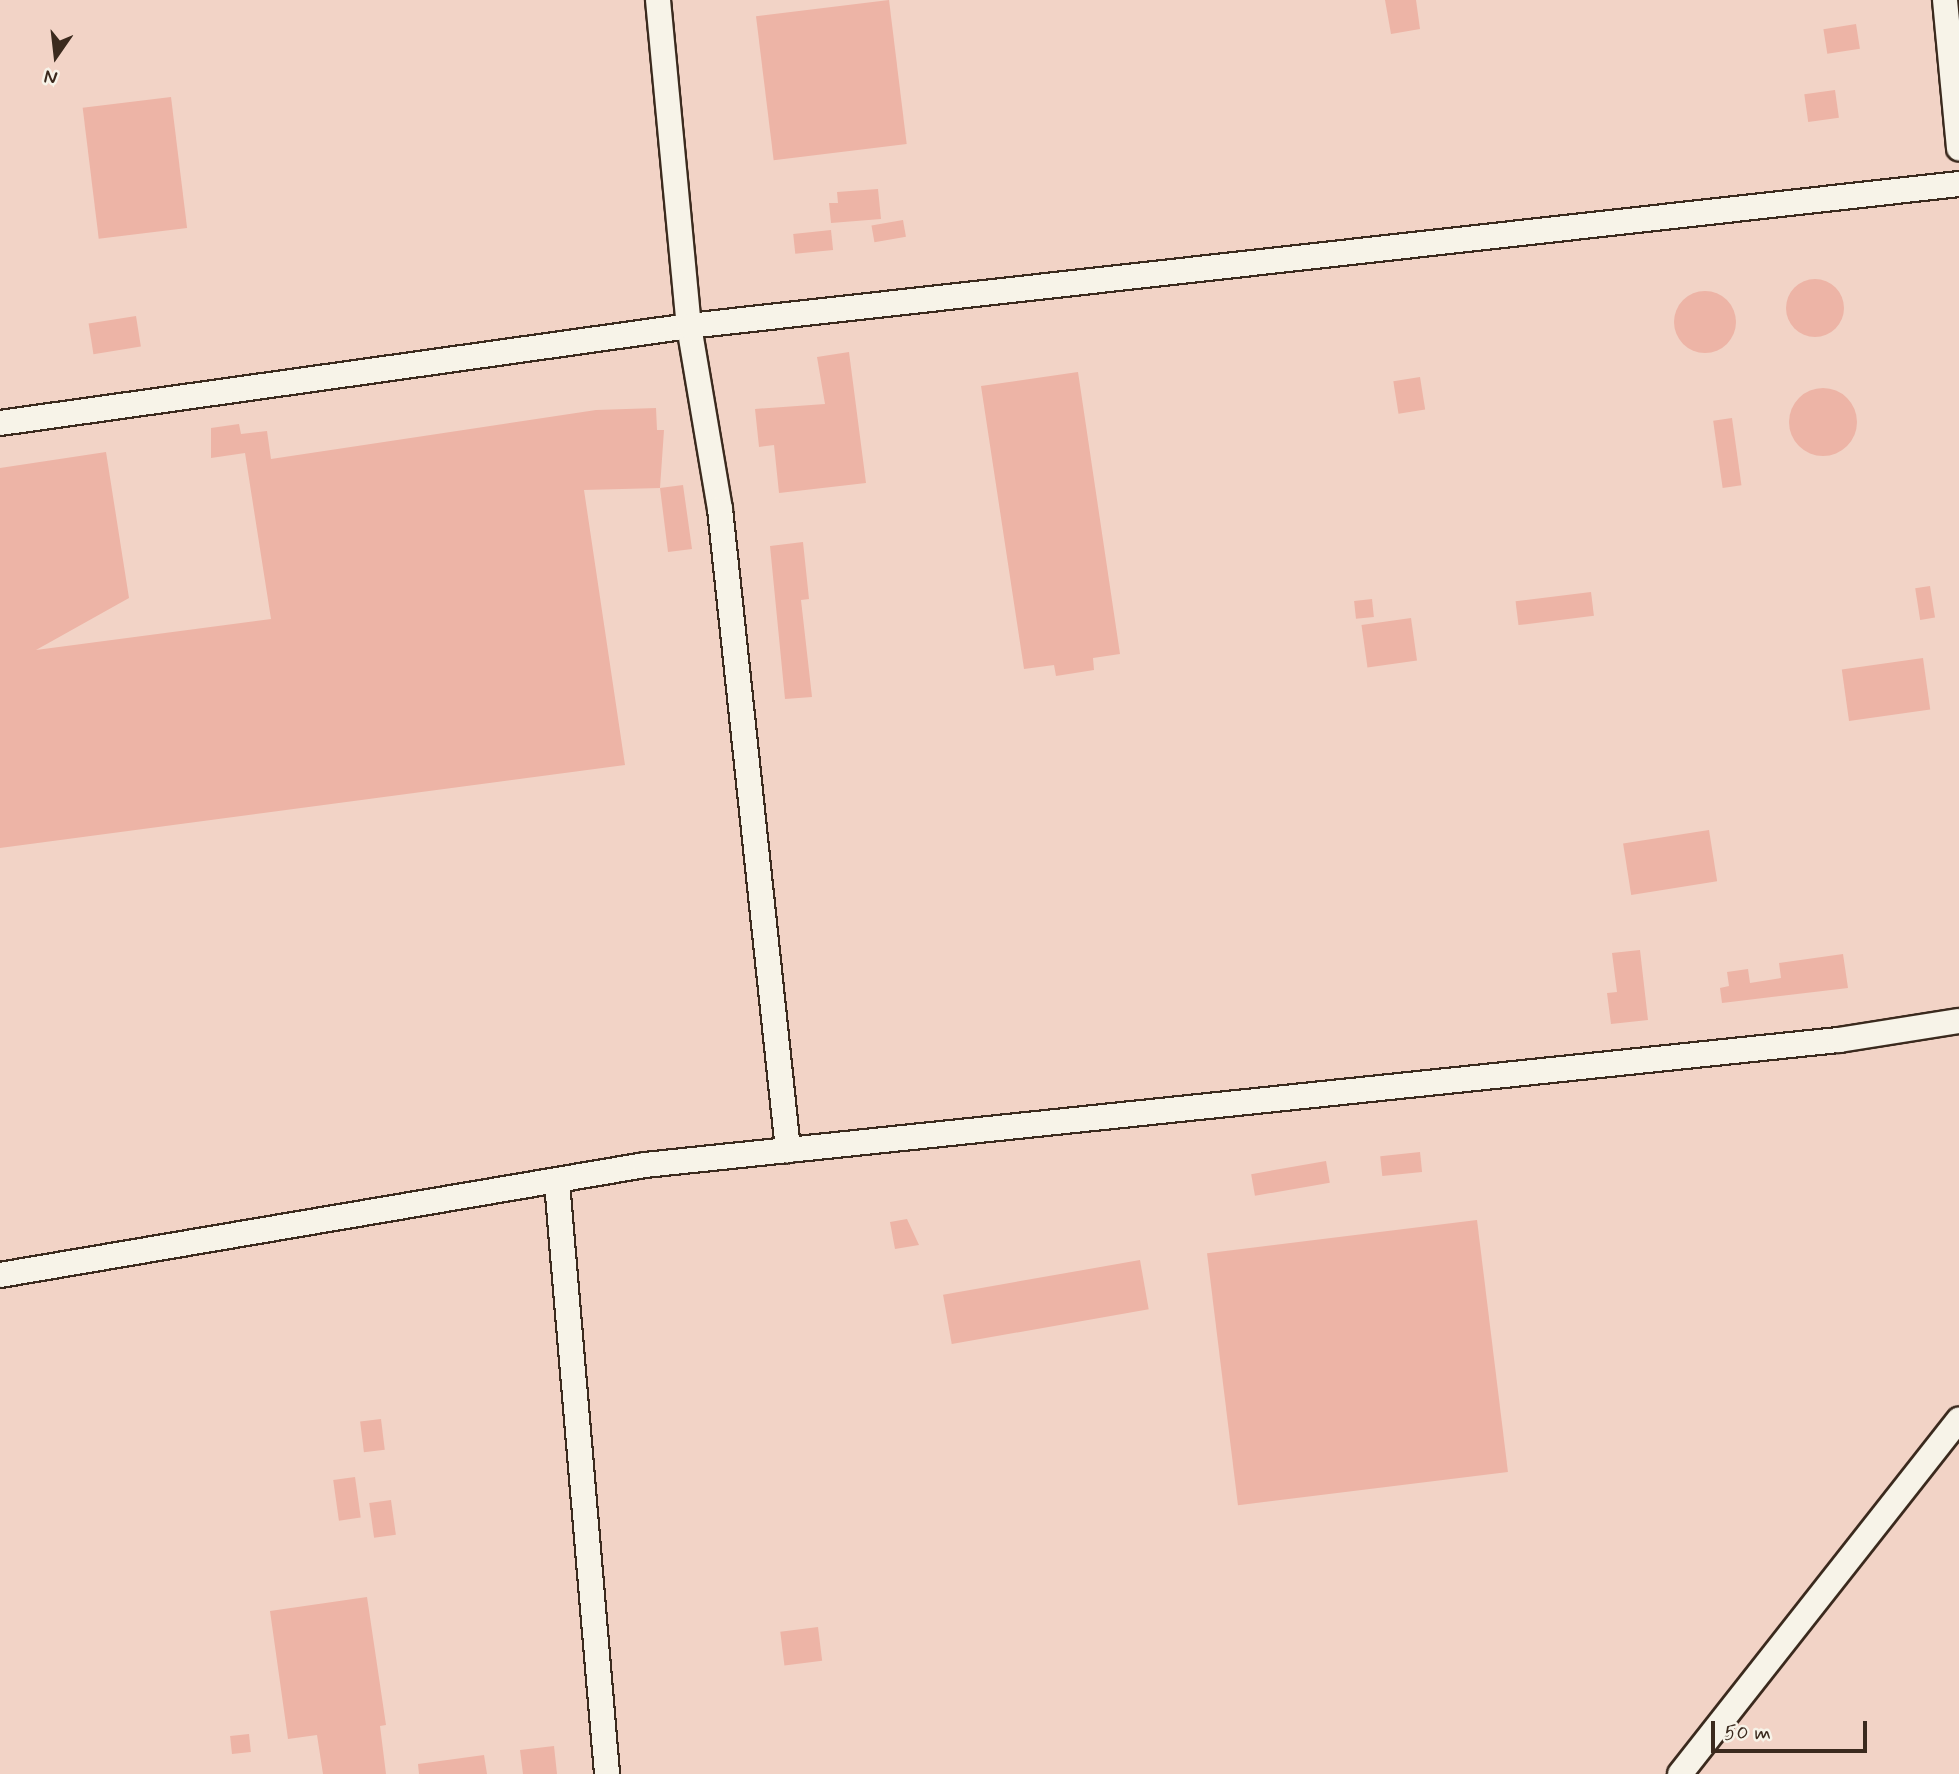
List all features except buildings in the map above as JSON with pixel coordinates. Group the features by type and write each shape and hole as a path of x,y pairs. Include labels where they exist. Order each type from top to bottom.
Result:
{"lane":[{"path":"658,0 689,326 720,509 788,1150"},
{"path":"1945,0 1959,148"},
{"path":"0,423 689,326 1959,184"},
{"path":"0,1275 557,1184 645,1164 1839,1040 1959,1021"},
{"path":"557,1184 607,1774"},
{"path":"1680,1774 1959,1420"}],"shaded area":[{"path":"0,0 1959,0 1959,1774 0,1774"}]}
